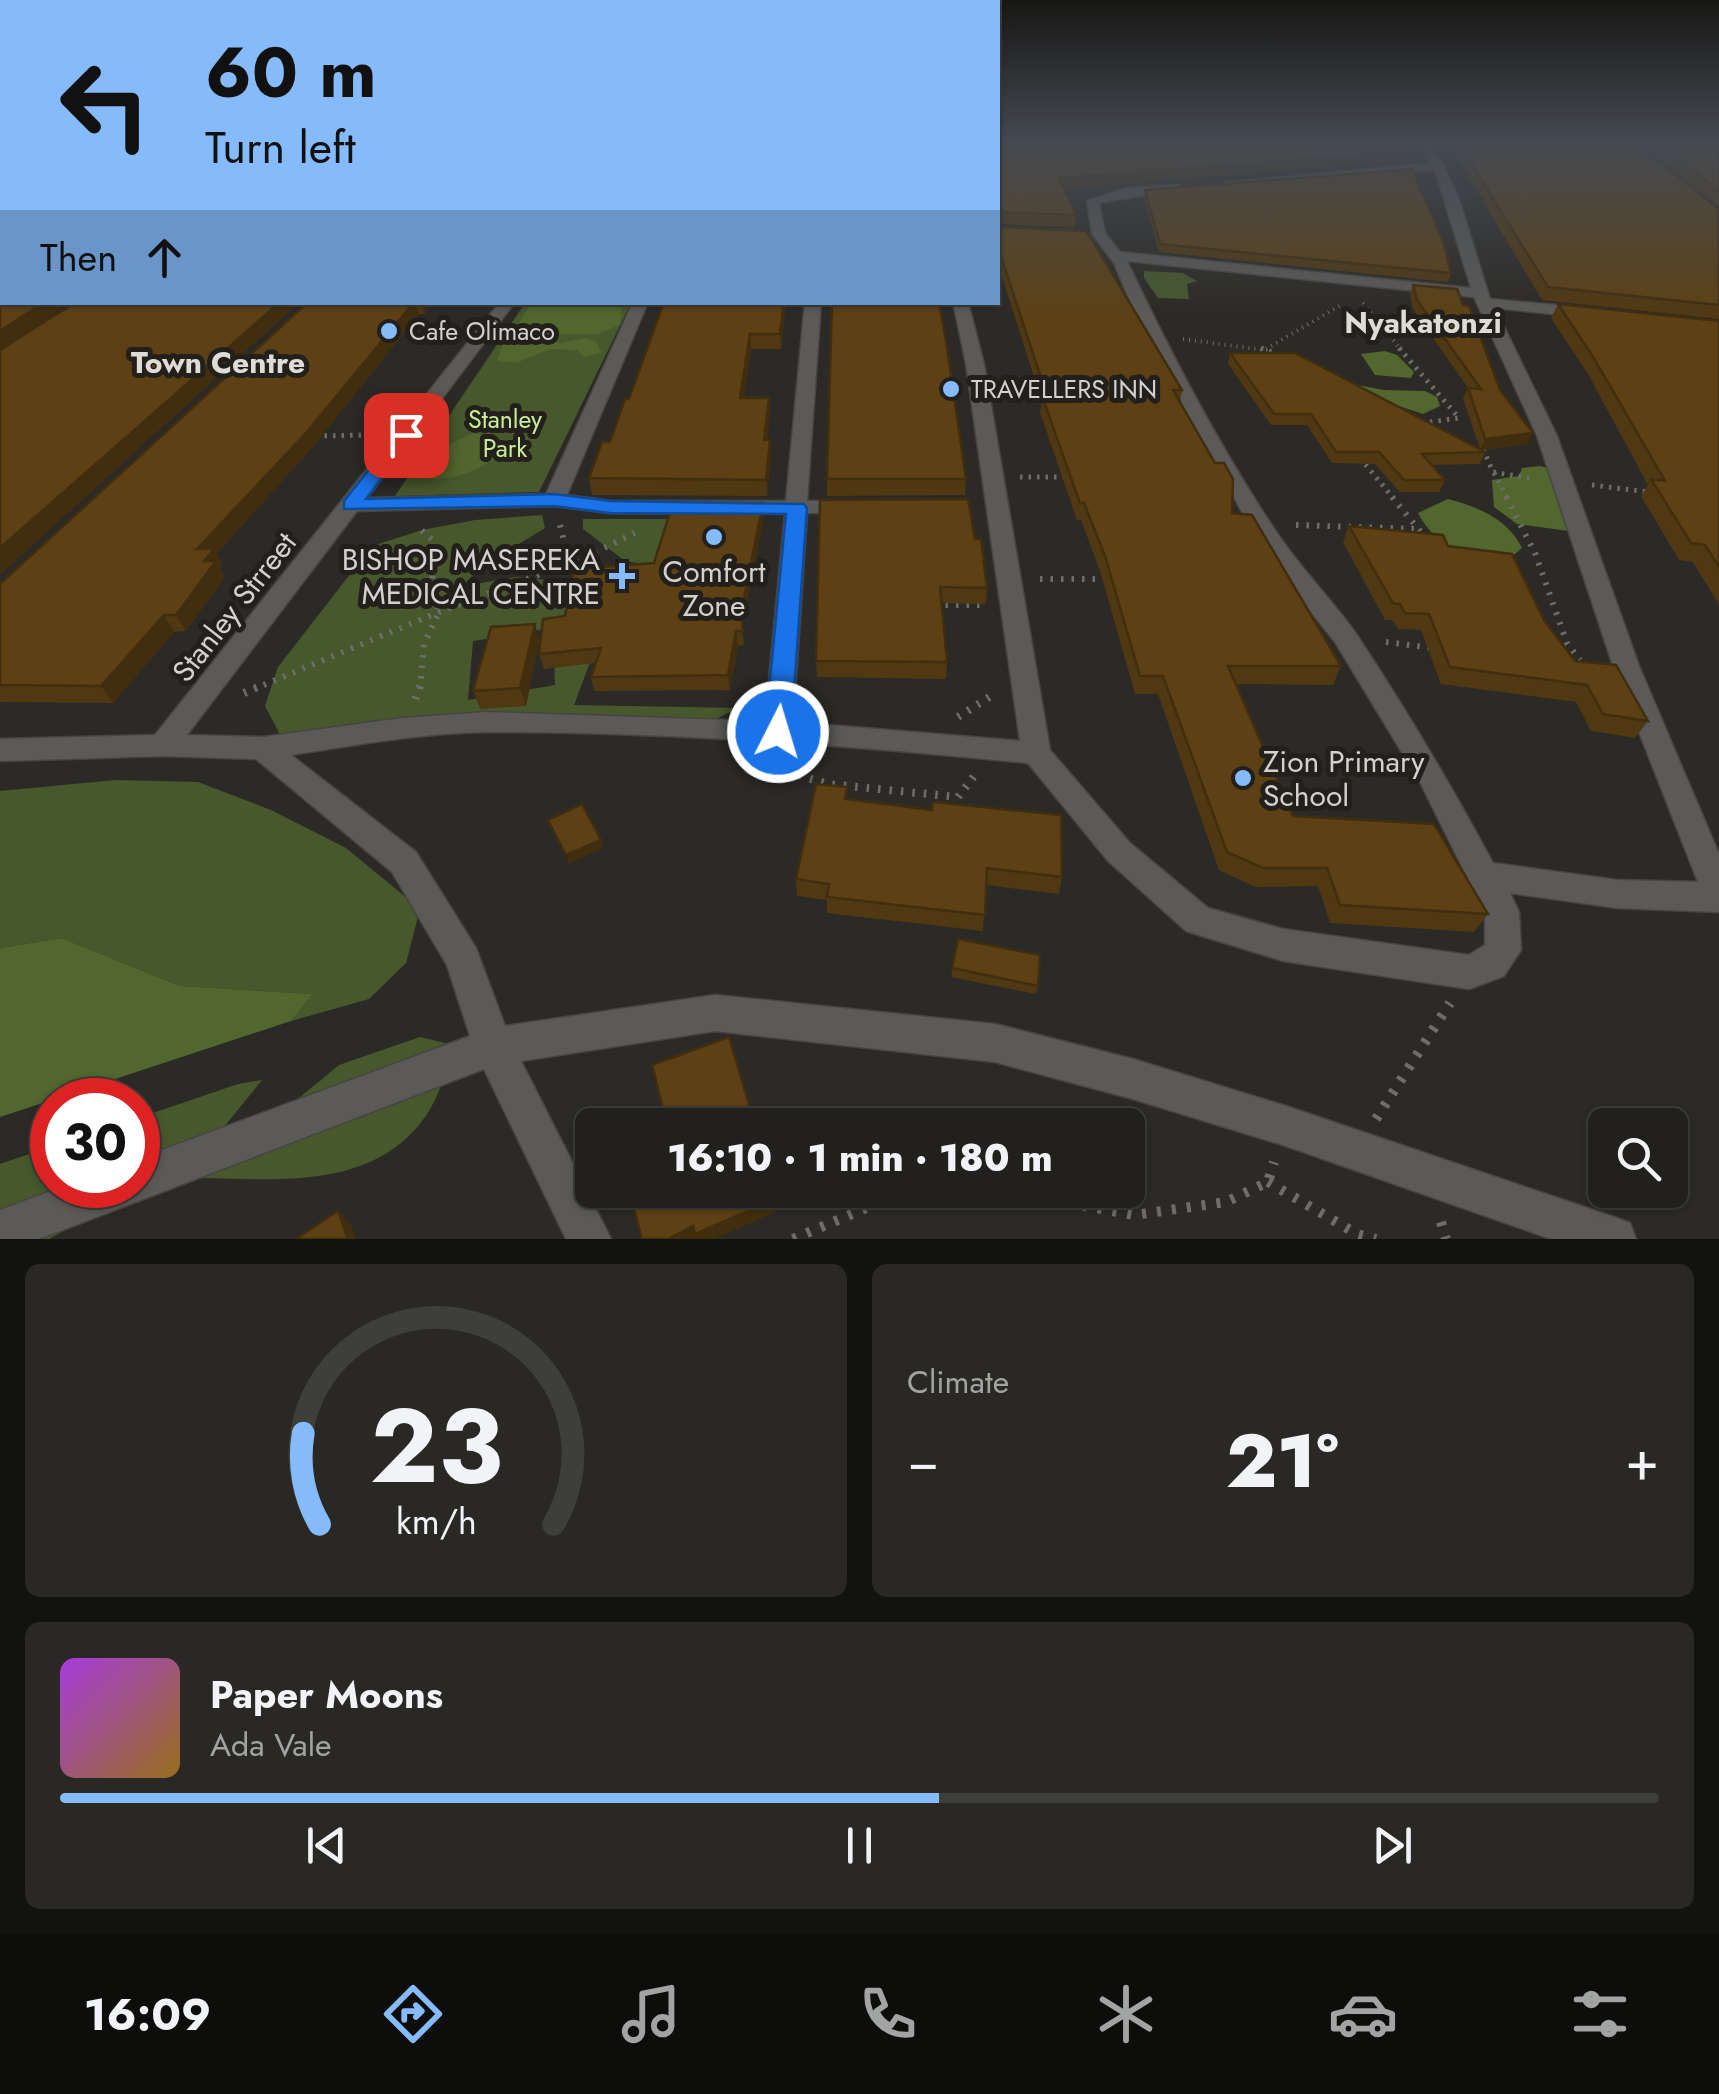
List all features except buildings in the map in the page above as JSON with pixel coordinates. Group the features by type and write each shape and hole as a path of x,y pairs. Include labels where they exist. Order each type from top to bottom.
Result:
{"street":[{"path":"961,305 976,364 994,478 989,505 1009,576 1036,754 1119,852 1198,920 1282,945 1469,972 1491,964 1503,950 1502,912 1485,876 1433,779 1345,637 1297,580 1259,524 1152,335 1117,256 1101,234 1096,200"},
{"path":"1453,200 1484,298 1564,484 1626,666 1719,895 1617,894 1485,876"},
{"path":"1117,256 1606,315"},
{"name":"Stanley Strreet","path":"164,745 506,305"},
{"path":"554,500 640,305"},
{"path":"778,732 813,305"},
{"path":"351,505 554,500 610,507 870,507"},
{"path":"0,750 164,745 263,748 402,728 486,722 690,732 854,734 1036,754"},
{"path":"263,748 404,862 463,959 493,1047 589,1239"},
{"path":"160,1172 493,1047 616,1025 714,1013 995,1044 1134,1079 1286,1126 1614,1239"},
{"path":"0,1232 63,1208"}],"path":[{"path":"1266,349 1337,306 1362,299 1378,326 1446,396 1459,418 1473,427"},
{"path":"1152,335 1266,349 1283,353 1293,364"},
{"path":"1405,426 1459,418"},
{"path":"306,436 406,435"},
{"path":"1480,442 1535,553 1567,643 1580,660"},
{"path":"1358,451 1362,462 1428,540"},
{"path":"1493,472 1650,492"},
{"path":"994,478 1072,477"},
{"path":"554,500 566,549 604,576"},
{"path":"402,728 420,688 424,644 439,612 431,584 437,544 418,528 407,504"},
{"path":"1259,524 1418,530"},
{"path":"187,716 439,612 581,559"},
{"path":"1009,576 1123,580"},
{"path":"920,606 1013,604"},
{"path":"1345,637 1440,649"},
{"path":"944,718 959,716 1005,687 1020,652"},
{"path":"1563,658 1626,666"},
{"path":"690,732 776,772 890,791 958,796 993,752"},
{"path":"1363,1132 1376,1119 1469,972"},
{"path":"793,1239 899,1194 1042,1198 1134,1215 1226,1202 1268,1182 1286,1126"},
{"path":"1268,1182 1357,1234 1376,1239"}],"green space":[{"path":"1144,271 1183,273 1197,281 1187,284 1189,299 1158,298 1144,278"},
{"name":"Stanley Park","path":"524,305 630,305 539,492 395,496"},
{"path":"530,305 622,305 620,325 598,334 519,335 519,323"},
{"path":"533,338 561,343 585,338 597,342 601,353 584,357 577,350 551,349 516,363 497,361 504,340"},
{"path":"1385,351 1397,355 1414,372 1411,378 1375,375 1361,354"},
{"path":"1337,381 1384,390 1425,391 1437,397 1440,406 1423,414 1399,406 1376,406"},
{"path":"473,433 493,437 509,449 466,473 443,479 417,478 422,458"},
{"path":"1540,466 1562,471 1569,531 1517,524 1494,507 1492,480 1519,476 1522,468"},
{"path":"1448,499 1491,516 1509,529 1522,548 1503,564 1443,543 1418,513"},
{"path":"542,515 545,528 479,568 463,586 516,577 586,584 616,593 574,705 739,708 705,724 445,726 283,740 265,706 278,667 372,546 422,530 475,520","holes":["553,628 555,685 468,700 473,641"]},
{"path":"583,519 670,519 656,566 625,561 583,529"},
{"path":"116,780 198,782 271,810 346,848 420,909 406,963 369,999 291,1021 311,994 180,986 62,938 0,948 0,791"},
{"path":"62,938 180,986 312,994 291,1021 118,1078 30,1078 30,1107 0,1117 0,948"},
{"path":"420,1037 454,1045 429,1111 408,1136 384,1155 328,1174 202,1178 339,1065"},
{"path":"262,1080 202,1154 160,1177 160,1111 238,1084"},
{"path":"30,1154 30,1208 105,1208 49,1239 0,1239 0,1164"}],"place":[{"name":"Cafe Olimaco","path":"389,331"},
{"name":"TRAVELLERS INN","path":"951,389"},
{"name":"Comfort Zone","path":"714,537"},
{"name":"BISHOP MASEREKA MEDICAL CENTRE","path":"622,576"},
{"name":"Zion Primary School","path":"1243,778"}],"district":[{"name":"Nyakatonzi","path":"1423,322"},
{"name":"Town Centre","path":"218,362"}],"route":[{"path":"406,435 351,505 554,500 610,507 797,508 778,732"}]}
